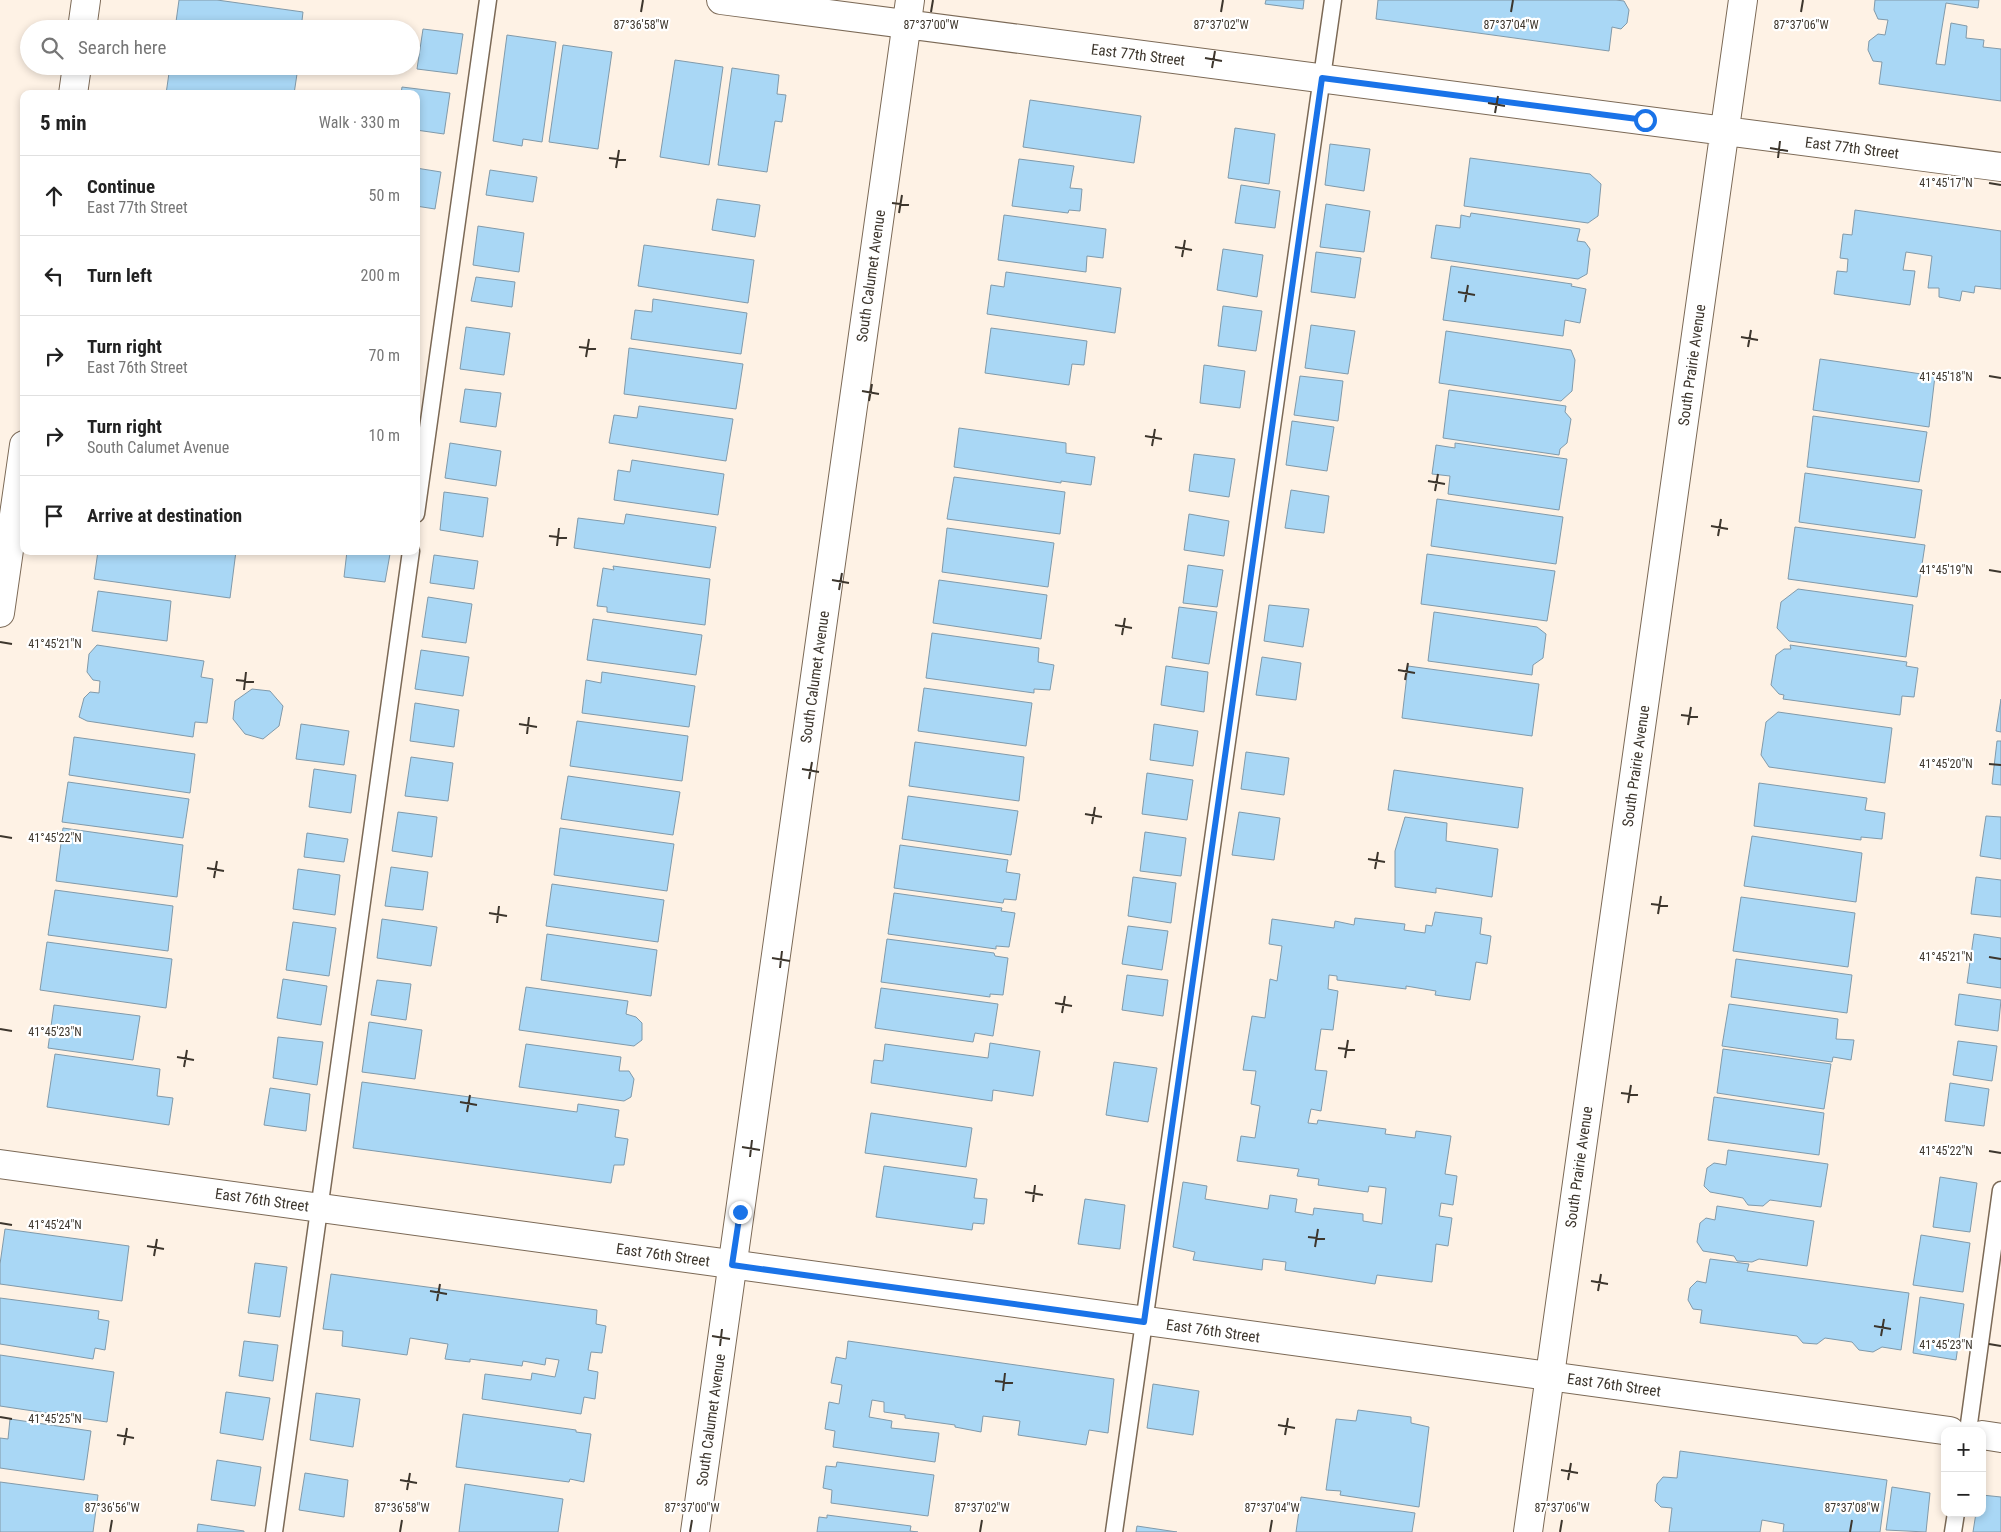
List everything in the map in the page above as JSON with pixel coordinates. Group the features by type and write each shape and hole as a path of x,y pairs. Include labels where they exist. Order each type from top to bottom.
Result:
{"street":[{"path":"83,20 86,0"},
{"name":"East 77th Street","path":"721,0 908,12 1322,78 2001,168"},
{"name":"South Prairie Avenue","path":"1528,1532 1743,0"},
{"name":"South Calumet Avenue","path":"695,1532 908,12"},
{"path":"74,90 76,75"},
{"path":"0,613 20,473"},
{"name":"East 76th Street","path":"0,1164 1941,1430"},
{"path":"1986,1436 2001,1438"}],"lane":[{"path":"420,485 488,0"},
{"path":"1114,1532 1333,0"},
{"path":"274,1532 410,555"},
{"path":"1969,1427 2001,1190"},
{"path":"1953,1532 1955,1517"}],"building":[{"path":"179,0 217,0 303,12 302,20 176,20"},
{"path":"1266,0 1304,0 1303,9 1265,4"},
{"path":"1378,0 1616,0 1624,1 1629,10 1627,23 1621,29 1612,27 1609,51 1376,19"},
{"path":"1875,0 1979,0 1978,8 1946,3 1936,64 1945,65 1951,23 1967,26 1966,38 1984,40 1983,47 2001,49 2001,101 1879,84 1882,62 1873,61 1868,50 1869,41 1878,34 1885,35 1888,20 1878,19 1874,10"},
{"path":"423,29 463,34 457,74 420,69 420,49"},
{"path":"507,35 556,42 542,142 523,139 522,146 493,141"},
{"path":"563,45 612,52 598,149 549,142"},
{"path":"675,60 723,67 709,165 660,157"},
{"path":"732,68 779,75 777,94 786,95 782,122 775,121 767,172 718,165"},
{"path":"169,75 297,75 295,90 167,90"},
{"path":"402,87 450,93 444,134 420,131 420,90 402,90"},
{"path":"1030,100 1141,116 1134,163 1023,147"},
{"path":"1235,128 1275,134 1269,184 1228,178"},
{"path":"1330,144 1370,149 1364,191 1325,185"},
{"path":"1470,158 1590,174 1601,184 1598,216 1588,223 1464,206"},
{"path":"1019,159 1074,166 1070,188 1082,189 1080,211 1069,210 1068,213 1012,206"},
{"path":"420,169 441,172 435,209 420,207"},
{"path":"490,170 537,177 533,202 486,195"},
{"path":"1241,185 1280,191 1275,228 1235,223"},
{"path":"717,199 760,205 755,237 712,230"},
{"path":"1326,204 1370,211 1364,252 1320,247"},
{"path":"1855,210 2001,231 2001,289 1975,286 1974,293 1962,291 1960,301 1939,297 1939,288 1928,288 1932,256 1906,252 1903,270 1915,271 1910,305 1834,294 1837,271 1847,272 1848,259 1840,258 1843,234 1852,235"},
{"path":"1471,213 1580,229 1577,241 1585,242 1590,249 1587,274 1578,279 1431,258 1436,225 1460,228 1461,215 1470,217"},
{"path":"1004,215 1106,229 1103,258 1087,256 1086,272 998,260"},
{"path":"478,226 524,233 519,272 473,265"},
{"path":"644,245 754,260 748,303 638,286"},
{"path":"1223,249 1263,255 1257,297 1217,290"},
{"path":"1316,252 1361,258 1355,298 1311,292"},
{"path":"1451,266 1572,284 1571,286 1586,289 1580,323 1565,320 1563,336 1443,320"},
{"path":"1006,272 1121,288 1115,333 987,314 991,285 1004,287"},
{"path":"476,277 515,282 512,307 471,301"},
{"path":"653,299 747,313 741,354 631,339 635,310 652,312"},
{"path":"1223,306 1262,311 1256,351 1218,346"},
{"path":"1311,325 1355,331 1348,374 1305,368"},
{"path":"466,327 510,333 504,375 460,369"},
{"path":"991,328 1087,341 1084,365 1072,364 1069,385 985,373"},
{"path":"1446,331 1571,350 1575,360 1572,391 1561,401 1439,383"},
{"path":"629,348 743,364 736,409 624,394"},
{"path":"1820,359 1935,376 1929,427 1813,410"},
{"path":"1204,365 1245,371 1240,408 1200,403"},
{"path":"1300,376 1343,381 1338,421 1294,415"},
{"path":"465,389 501,393 496,427 460,422"},
{"path":"1449,390 1566,406 1565,412 1571,419 1567,443 1560,449 1559,455 1443,438"},
{"path":"639,406 733,419 726,461 609,443 614,415 637,418"},
{"path":"1813,416 1927,432 1919,482 1807,467"},
{"path":"1292,421 1334,427 1327,471 1286,465"},
{"path":"959,428 1066,443 1066,453 1095,457 1091,485 1061,481 1061,483 954,467"},
{"path":"450,443 501,451 496,486 445,478"},
{"path":"1455,443 1567,459 1559,510 1448,494 1450,476 1432,474 1436,445 1455,448"},
{"path":"1194,454 1235,459 1229,497 1189,491"},
{"path":"632,460 724,474 718,515 614,500 618,470 630,472"},
{"path":"1805,473 1922,490 1915,538 1799,522"},
{"path":"954,477 1065,492 1060,534 947,519"},
{"path":"1291,490 1329,496 1324,533 1285,528"},
{"path":"444,492 488,498 483,537 440,530"},
{"path":"1437,499 1563,517 1556,564 1431,546"},
{"path":"626,514 716,527 710,568 574,548 578,518 624,524"},
{"path":"1189,514 1229,521 1224,556 1184,550"},
{"path":"1795,527 1925,545 1917,597 1788,579"},
{"path":"947,528 1054,543 1048,587 942,572"},
{"path":"1427,554 1555,571 1547,621 1421,604"},
{"path":"97,555 235,555 230,598 94,579"},
{"path":"347,555 390,555 385,582 344,577"},
{"path":"434,555 478,561 474,589 430,583"},
{"path":"1188,565 1223,570 1217,607 1183,603"},
{"path":"613,566 710,579 705,625 607,612 607,607 597,606 603,568 614,570"},
{"path":"939,580 1047,595 1041,639 933,623"},
{"path":"1798,589 1913,605 1906,657 1789,641 1777,628 1781,602"},
{"path":"98,591 171,601 167,641 92,631"},
{"path":"428,597 472,604 466,643 422,637"},
{"path":"1269,605 1309,609 1303,647 1264,641"},
{"path":"1179,607 1217,612 1209,664 1172,658"},
{"path":"1434,612 1537,627 1546,634 1543,658 1533,665 1532,675 1428,661"},
{"path":"593,619 702,635 696,675 587,660"},
{"path":"932,633 1039,648 1038,662 1054,665 1050,690 1034,689 1034,693 926,678"},
{"path":"97,645 204,661 201,677 213,679 207,723 195,722 193,737 87,721 79,717 84,698 90,692 99,693 100,681 93,680 87,672 89,654"},
{"path":"1790,645 1907,662 1906,666 1918,668 1914,697 1902,696 1900,715 1783,699 1784,695 1779,694 1771,685 1776,655 1784,649 1791,649"},
{"path":"421,650 469,657 463,696 415,689"},
{"path":"1262,657 1301,663 1296,700 1256,695"},
{"path":"1166,666 1208,672 1204,712 1161,705"},
{"path":"1408,666 1539,684 1532,736 1402,718"},
{"path":"602,672 695,686 689,727 582,713 586,680 601,683"},
{"path":"924,688 1032,703 1026,746 918,731"},
{"path":"252,689 270,691 283,706 279,726 263,739 245,734 233,719 235,701"},
{"path":"2001,699 2001,732 1996,731"},
{"path":"415,703 459,710 454,747 410,741"},
{"path":"1778,712 1892,728 1885,783 1769,767 1761,755 1766,722"},
{"path":"577,721 688,736 682,781 570,766"},
{"path":"301,724 349,731 344,765 296,759"},
{"path":"1154,724 1198,731 1193,766 1150,760"},
{"path":"74,737 195,754 190,793 69,775"},
{"path":"1997,741 2001,741 2001,785 1992,784"},
{"path":"915,742 1024,757 1019,801 909,786"},
{"path":"1246,752 1289,758 1284,795 1241,789"},
{"path":"411,757 453,763 448,801 405,796"},
{"path":"314,769 356,775 351,813 309,807"},
{"path":"1394,770 1523,788 1518,828 1388,810"},
{"path":"1147,773 1193,780 1187,820 1142,814"},
{"path":"568,776 680,792 673,835 561,819"},
{"path":"68,782 189,799 183,838 62,822"},
{"path":"1759,783 1867,798 1865,810 1885,813 1882,839 1861,837 1861,840 1754,826"},
{"path":"908,796 1018,811 1011,855 902,839"},
{"path":"398,812 437,817 432,857 392,851"},
{"path":"1239,812 1280,818 1274,860 1232,855"},
{"path":"1986,816 2001,817 2001,859 1980,856"},
{"path":"1405,817 1447,823 1446,841 1498,849 1492,897 1436,888 1436,893 1395,887 1395,851"},
{"path":"63,828 183,845 177,897 56,881"},
{"path":"560,828 674,844 667,891 554,875"},
{"path":"1145,832 1186,838 1181,876 1140,871"},
{"path":"307,833 348,839 344,862 304,857"},
{"path":"1752,836 1862,853 1856,902 1744,886"},
{"path":"900,845 1008,860 1006,872 1020,874 1016,900 1004,899 1003,903 894,888"},
{"path":"391,867 428,872 423,910 385,906"},
{"path":"298,869 340,875 335,915 293,909"},
{"path":"1133,877 1176,883 1171,923 1128,916"},
{"path":"1976,877 2001,880 2001,917 1971,914"},
{"path":"552,884 664,900 658,942 546,926"},
{"path":"55,890 173,906 168,951 48,935"},
{"path":"894,893 1002,908 1001,911 1015,913 1009,947 996,946 996,949 888,934"},
{"path":"1741,897 1855,913 1848,967 1733,951"},
{"path":"1435,912 1482,918 1480,934 1491,936 1487,964 1476,962 1470,1000 1435,995 1436,991 1406,986 1406,989 1337,980 1337,976 1329,975 1328,989 1338,991 1333,1030 1321,1029 1315,1070 1327,1071 1321,1111 1311,1109 1308,1123 1317,1124 1318,1120 1386,1129 1385,1134 1415,1138 1416,1131 1451,1136 1445,1174 1457,1176 1453,1205 1441,1203 1439,1216 1452,1218 1448,1246 1436,1244 1432,1282 1377,1275 1375,1284 1285,1270 1286,1262 1263,1259 1262,1270 1193,1260 1195,1252 1173,1247 1183,1182 1207,1186 1205,1199 1268,1209 1270,1195 1297,1199 1295,1212 1313,1215 1314,1208 1363,1214 1363,1221 1382,1224 1386,1188 1369,1186 1368,1192 1318,1185 1319,1179 1297,1176 1299,1169 1237,1161 1241,1136 1255,1138 1260,1106 1251,1104 1256,1071 1243,1070 1252,1016 1265,1018 1270,979 1277,981 1282,946 1269,944 1272,919 1334,928 1335,921 1354,925 1355,918 1405,924 1404,930 1425,933 1426,925 1432,926"},
{"path":"382,919 437,927 431,966 377,958"},
{"path":"293,922 336,928 329,976 286,970"},
{"path":"1128,926 1168,931 1162,970 1122,964"},
{"path":"547,934 657,950 651,996 541,980"},
{"path":"1974,934 2001,938 2001,988 1967,983"},
{"path":"887,939 994,953 995,956 1008,958 1003,995 990,994 990,997 881,982"},
{"path":"47,942 172,959 166,1008 40,990"},
{"path":"1736,959 1852,975 1847,1013 1731,997"},
{"path":"1127,975 1168,980 1163,1016 1122,1010"},
{"path":"283,979 327,986 321,1025 277,1018"},
{"path":"377,980 411,984 406,1020 371,1015"},
{"path":"526,987 628,1001 626,1014 636,1017 642,1023 642,1040 634,1046 519,1030"},
{"path":"881,988 998,1004 993,1036 975,1033 973,1042 875,1028"},
{"path":"1959,994 2001,1000 1998,1031 1955,1025"},
{"path":"1729,1004 1838,1019 1836,1039 1854,1040 1851,1060 1833,1057 1832,1062 1722,1046"},
{"path":"54,1005 140,1016 133,1060 48,1048"},
{"path":"369,1022 422,1030 415,1079 362,1072"},
{"path":"278,1037 323,1042 317,1085 273,1078"},
{"path":"1958,1041 1997,1046 1992,1081 1953,1075"},
{"path":"990,1043 1040,1051 1033,1096 993,1090 992,1101 871,1083 874,1060 883,1061 885,1044 988,1058"},
{"path":"526,1044 621,1057 619,1071 629,1071 634,1079 631,1097 624,1101 519,1087"},
{"path":"1723,1049 1831,1064 1824,1109 1717,1093"},
{"path":"55,1054 160,1069 157,1096 173,1098 169,1125 47,1107"},
{"path":"1114,1062 1157,1068 1148,1122 1106,1115"},
{"path":"362,1082 577,1112 578,1104 619,1110 615,1137 628,1139 624,1165 614,1165 611,1183 353,1148"},
{"path":"1950,1083 1989,1089 1984,1126 1945,1121"},
{"path":"270,1088 310,1094 306,1131 264,1125"},
{"path":"1714,1097 1824,1113 1819,1155 1708,1140"},
{"path":"871,1113 972,1128 966,1167 865,1153"},
{"path":"1728,1150 1828,1164 1821,1207 1770,1200 1763,1206 1748,1205 1743,1198 1710,1192 1704,1186 1707,1168 1714,1163 1726,1165"},
{"path":"884,1166 977,1179 974,1198 987,1199 984,1224 973,1223 972,1230 876,1217"},
{"path":"1940,1177 1977,1183 1970,1232 1933,1227"},
{"path":"1085,1199 1125,1205 1120,1249 1078,1244"},
{"path":"1717,1206 1814,1221 1807,1266 1759,1259 1752,1262 1737,1261 1734,1256 1703,1251 1697,1242 1700,1223 1706,1218 1715,1220"},
{"path":"5,1229 129,1246 122,1301 0,1284 0,1264"},
{"path":"1921,1235 1970,1243 1963,1292 1913,1285"},
{"path":"1710,1259 1749,1264 1747,1271 1909,1293 1901,1350 1882,1347 1873,1352 1859,1350 1852,1342 1825,1338 1817,1344 1803,1343 1797,1336 1700,1323 1702,1310 1693,1309 1688,1300 1690,1288 1697,1281 1706,1283"},
{"path":"255,1263 287,1267 280,1317 248,1313"},
{"path":"331,1274 597,1310 596,1324 606,1326 602,1353 591,1352 588,1370 598,1372 595,1399 584,1397 581,1414 482,1399 485,1374 531,1380 532,1373 555,1377 559,1360 546,1358 545,1365 523,1361 522,1366 470,1359 470,1362 445,1359 448,1344 410,1338 407,1355 342,1346 343,1331 323,1329"},
{"path":"1920,1297 1964,1304 1956,1360 1913,1353"},
{"path":"0,1298 99,1311 98,1319 109,1321 105,1350 95,1348 93,1359 0,1344"},
{"path":"244,1341 278,1345 273,1381 239,1376"},
{"path":"848,1341 1114,1379 1108,1433 1089,1430 1086,1445 1018,1435 1020,1421 983,1416 981,1432 955,1427 955,1425 905,1418 905,1415 884,1412 884,1402 872,1400 869,1417 892,1421 891,1428 939,1433 935,1462 833,1447 835,1431 825,1429 829,1402 839,1404 842,1385 831,1383 836,1357 846,1359"},
{"path":"0,1355 114,1372 107,1422 0,1406"},
{"path":"1153,1384 1199,1391 1193,1435 1147,1428"},
{"path":"226,1392 270,1398 263,1440 220,1433"},
{"path":"316,1393 360,1399 353,1447 310,1440"},
{"path":"1358,1410 1411,1417 1411,1423 1429,1427 1419,1507 1340,1495 1341,1491 1326,1490 1336,1419 1356,1421"},
{"path":"463,1414 576,1430 576,1432 591,1434 584,1482 570,1479 569,1482 456,1467"},
{"path":"10,1419 91,1431 84,1480 0,1468 0,1438 8,1439"},
{"path":"1680,1451 1887,1480 1880,1532 1783,1532 1784,1524 1762,1520 1760,1532 1669,1532 1672,1508 1661,1507 1655,1501 1657,1484 1663,1477 1677,1478"},
{"path":"217,1460 261,1467 255,1506 211,1500"},
{"path":"837,1462 934,1475 928,1516 831,1503 832,1490 823,1488 826,1466 836,1467"},
{"path":"305,1473 348,1480 344,1517 299,1510"},
{"path":"0,1482 98,1495 93,1532 0,1532"},
{"path":"465,1484 563,1499 558,1532 459,1532"},
{"path":"1892,1487 1930,1493 1926,1532 1886,1530"},
{"path":"1986,1495 2001,1497 2001,1532 1973,1532 1975,1517 1986,1517"},
{"path":"1301,1497 1415,1513 1412,1532 1296,1532"},
{"path":"827,1515 911,1526 910,1531 918,1532 817,1532 819,1517 827,1518"},
{"path":"198,1524 244,1531 244,1532 197,1532"},
{"path":"1137,1526 1177,1532 1136,1532"}],"route":[{"path":"740,1212 732,1265 1144,1322 1322,78 1645,120"}]}
